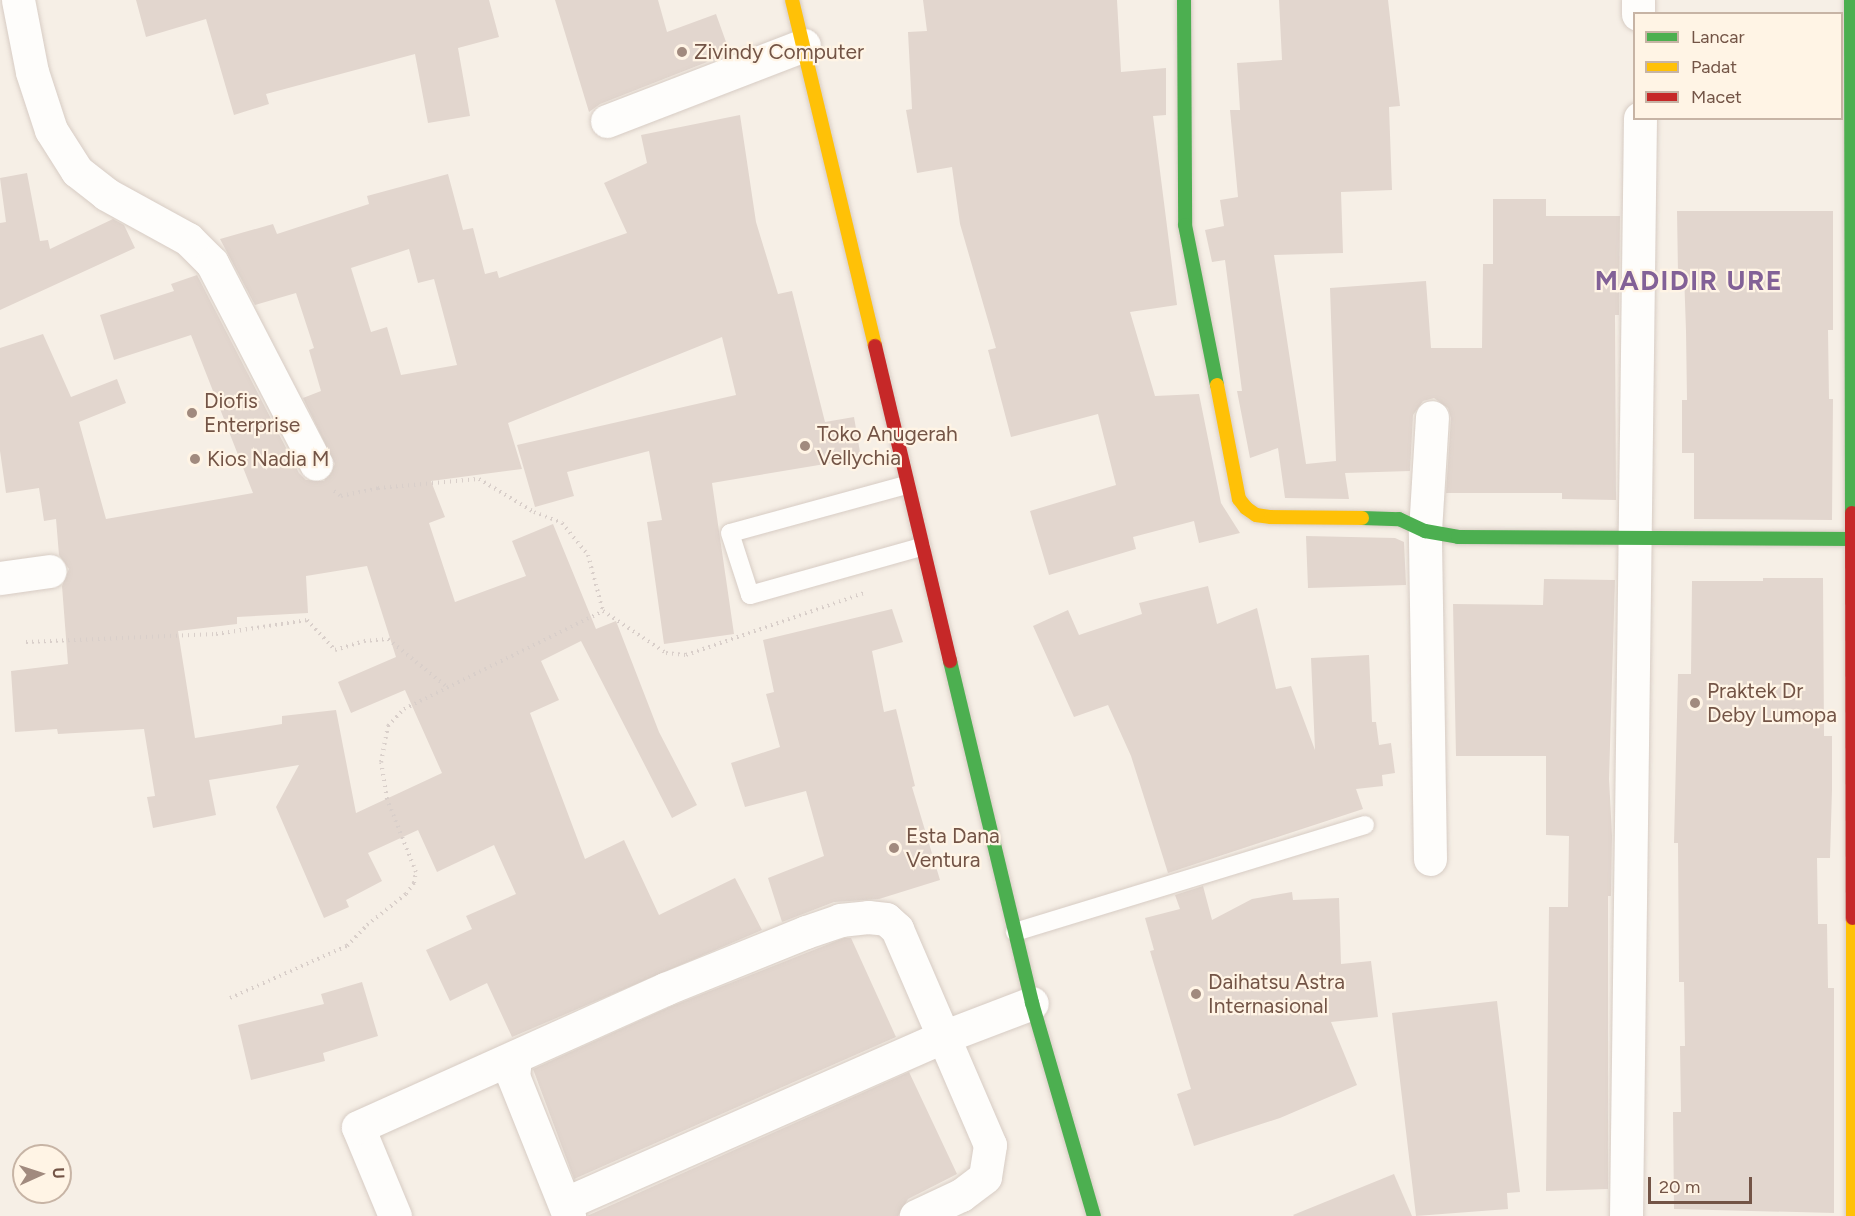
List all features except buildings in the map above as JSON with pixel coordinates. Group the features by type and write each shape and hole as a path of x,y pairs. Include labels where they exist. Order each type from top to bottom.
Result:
{"main road":[{"path":"792,0 906,485 1032,1003 1094,1216"},
{"path":"1184,0 1185,225 1239,499 1256,515 1399,519 1425,531 1458,537 1853,539"},
{"path":"1851,0 1853,1216"}],"street":[{"path":"18,0 32,72 51,130 77,171 106,194 188,239 212,262 316,464"},
{"path":"607,121 804,45"},
{"path":"1626,1216 1640,120"},
{"path":"1430,859 1425,531 1432,417"},
{"path":"0,578 50,571"},
{"path":"395,1216 358,1127 665,989 806,932 840,920 868,917 886,919 897,929 990,1145 990,1163 985,1177 961,1195 916,1216"},
{"path":"515,1058 513,1076 568,1210 943,1037 1032,1003"}],"lane":[{"path":"906,485 730,533 750,595 921,547"},
{"path":"1015,932 1365,825"}],"path":[{"path":"316,464 327,487 341,496 378,488 479,479 534,512 562,523 588,555 603,611 666,653 686,655 871,591"},
{"path":"230,998 347,946 367,925 406,894 416,872 387,799 383,747 388,726 404,709 603,611"},
{"path":"26,642 216,634 307,620 335,650 364,641 388,639 448,688"}],"traffic: fast":[{"path":"1184,0 1185,225 1217,385"},
{"path":"1851,0 1852,513"},
{"path":"1362,518 1399,519 1425,531 1458,537 1855,539"},
{"path":"950,661 1032,1003 1094,1216"}],"traffic: slow":[{"path":"792,0 875,346"},
{"path":"1217,385 1239,499 1246,508 1256,515 1271,517 1362,518"},
{"path":"1853,918 1853,1216"}],"traffic: jam":[{"path":"875,346 950,661"},
{"path":"1852,513 1853,918"}],"place":[{"name":"Zivindy Computer","path":"682,52"},
{"name":"Diofis Enterprise","path":"192,413"},
{"name":"Toko Anugerah Vellychia","path":"805,446"},
{"name":"Kios Nadia M","path":"195,459"},
{"name":"Praktek Dr Deby Lumopa","path":"1695,703"},
{"name":"Esta Dana Ventura","path":"894,848"},
{"name":"Daihatsu Astra Internasional","path":"1196,994"}],"district":[{"name":"MADIDIR URE","path":"1689,281"}]}
